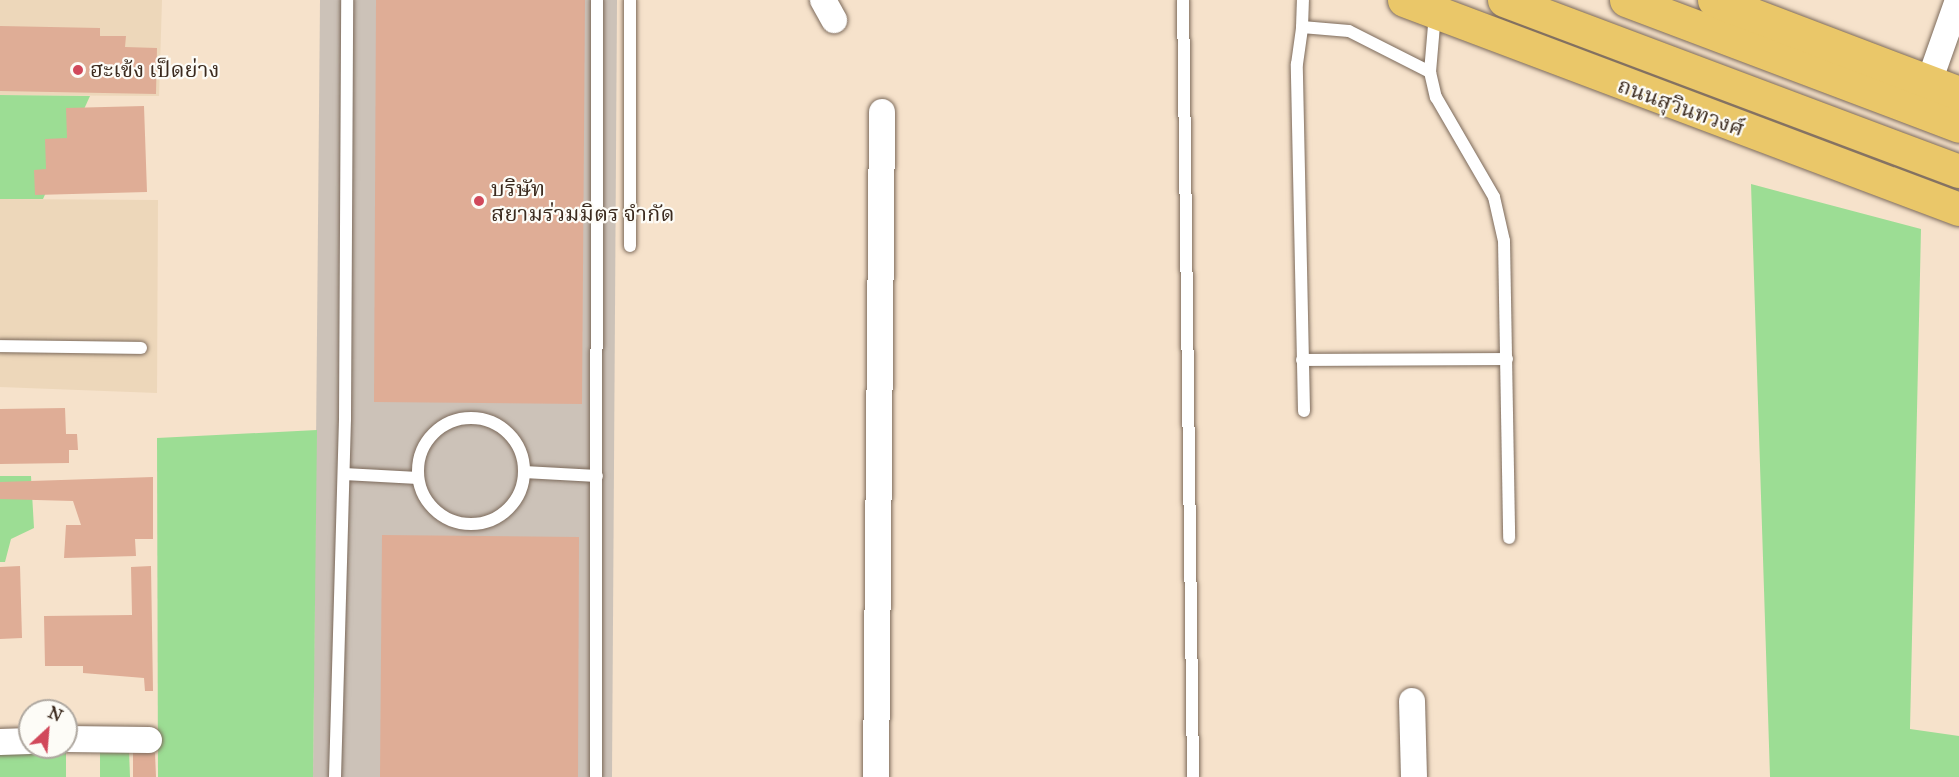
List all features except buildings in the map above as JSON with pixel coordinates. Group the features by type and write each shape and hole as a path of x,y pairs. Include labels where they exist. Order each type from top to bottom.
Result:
{"highway":[{"name":"ถนนสุวินทวงศ์","path":"1404,0 1959,209"},
{"name":"ถนนสุวินทวงศ์","path":"1504,0 1959,171"},
{"path":"1626,0 1959,126"},
{"path":"1714,0 1944,87"}],"street":[{"path":"1944,87 1958,0"},
{"path":"876,777 882,112"},
{"path":"1412,701 1414,777"},
{"path":"78,739 149,740"},
{"path":"0,742 18,741"}],"lane":[{"path":"335,777 344,474 347,0"},
{"path":"596,777 597,0"},
{"path":"630,0 630,246"},
{"path":"1184,0 1193,777"},
{"path":"1303,0 1298,64 1304,411"},
{"path":"1435,13 1430,72 1436,97 1494,198 1504,241 1509,538"},
{"path":"1302,27 1349,31 1430,72"},
{"path":"0,346 141,348"},
{"path":"1302,360 1507,359"},
{"path":"462,418 481,419 512,438 524,472 513,504 494,519 470,525 438,513 418,478 421,452 430,436 462,418"},
{"path":"524,472 597,476"},
{"path":"344,474 418,478"}],"shaded area":[{"name":"ฮะเข้ง เป็ดย่าง","path":"0,0 162,0 159,96 0,95"},
{"name":"บริษัท สยามร่วมมิตร จำกัด","path":"320,0 617,0 612,777 313,777"},
{"path":"0,199 158,200 157,393 0,387"}],"green space":[{"path":"0,95 90,96 43,199 0,199"},
{"path":"1751,184 1921,229 1910,729 1959,736 1959,777 1770,777"},
{"path":"317,430 313,777 158,777 157,438"},
{"path":"0,476 31,476 34,528 11,539 5,562 0,562"},
{"path":"129,750 130,777 100,777 100,751"},
{"path":"0,752 18,752 18,759 66,759 66,777 0,777"}],"place":[{"name":"ฮะเข้ง เป็ดย่าง","path":"78,70"},
{"name":"บริษัท สยามร่วมมิตร จำกัด","path":"479,201"}]}
